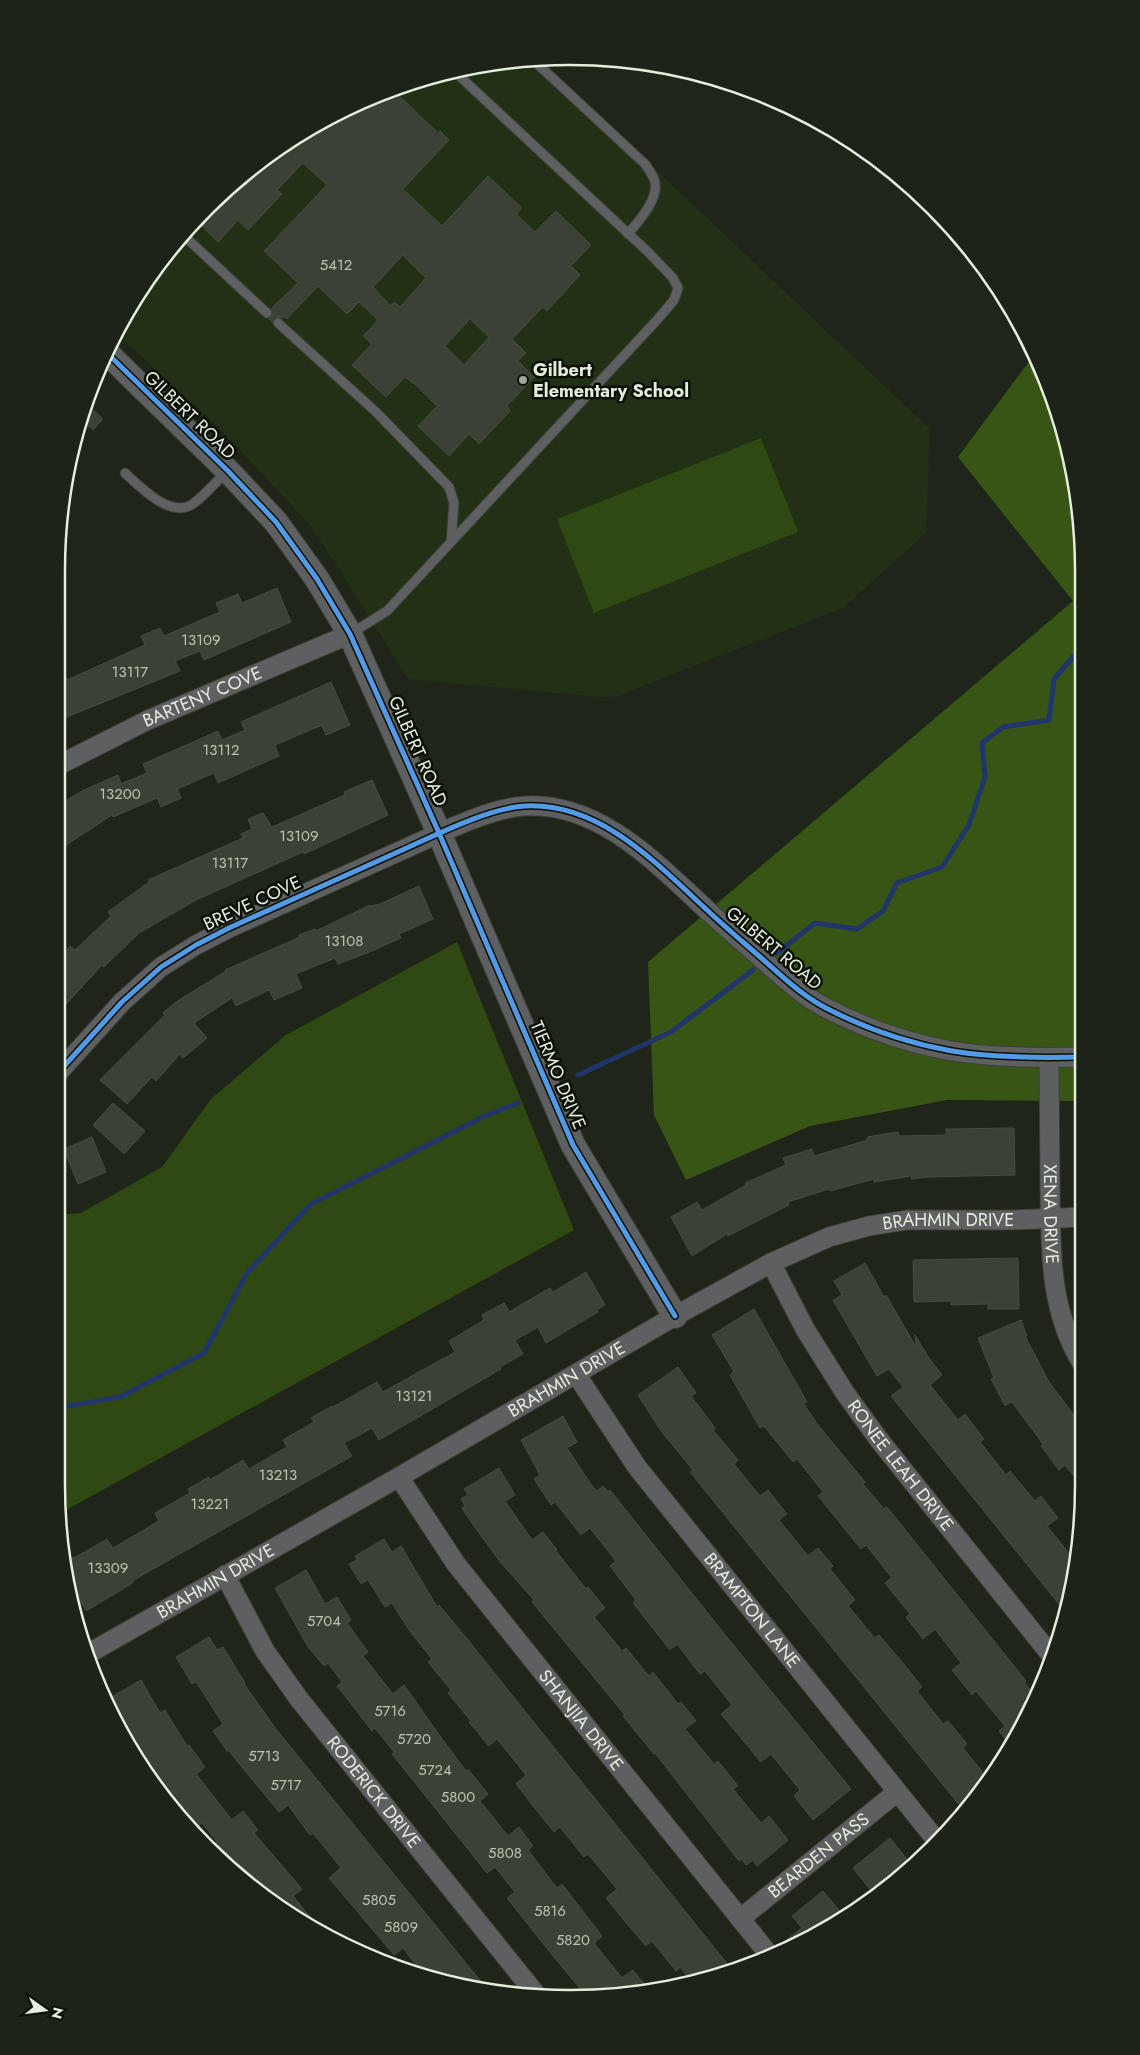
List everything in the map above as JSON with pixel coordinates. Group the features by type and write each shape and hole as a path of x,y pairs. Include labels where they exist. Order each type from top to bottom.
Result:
{"street":[{"name":"GILBERT ROAD","path":"112,358 228,471 276,522 317,579 350,634 439,833 496,812 525,806 557,808 592,820 626,839 663,868 708,912 789,982 833,1012 925,1045 952,1051 1049,1058 1075,1057"},
{"name":"BARTENY COVE","path":"65,762 148,720 350,634"},
{"name":"BREVE COVE","path":"65,1065 122,1002 160,967 229,928 439,833"},
{"name":"TIERMO DRIVE","path":"439,833 573,1145 675,1316"},
{"name":"XENA DRIVE","path":"1049,1058 1052,1277 1059,1314 1075,1353"},
{"name":"BRAHMIN DRIVE","path":"93,1651 399,1477 675,1316 772,1263 829,1236 869,1226 907,1220 1075,1217"},
{"name":"RONEE LEAH DRIVE","path":"772,1263 805,1329 845,1393 880,1441 1047,1650"},
{"name":"BRAMPTON LANE","path":"576,1374 637,1467 933,1836"},
{"name":"SHANJIA DRIVE","path":"399,1477 456,1564 766,1951"},
{"name":"RODERICK DRIVE","path":"225,1575 265,1651 299,1699 531,1988"},
{"name":"BEARDEN PASS","path":"740,1919 897,1792"}],"lane":[{"path":"540,66 646,165 655,180 653,199 645,215 628,234"},
{"path":"350,634 387,611 674,300 678,288 673,278 628,234 461,77"},
{"path":"188,240 267,313"},
{"path":"278,322 376,412 449,487 454,503 451,542"},
{"path":"125,473 140,487 169,507 180,509 192,505 228,471"}],"shaded area":[{"name":"Gilbert Elementary School","path":"546,66 930,429 926,533 843,608 612,698 408,679 312,527 217,426 122,338 150,289 190,237 237,190 263,169 289,150 347,117 377,103 439,82 504,69"}],"green space":[{"path":"1029,361 1037,377 1058,439 1071,504 1074,537 1075,1101 947,1100 810,1126 686,1180 654,1115 648,962 1073,601 958,457"},
{"path":"761,438 798,532 594,613 557,519"},
{"path":"457,942 574,1230 66,1510 65,1214 81,1213 162,1167 211,1099 286,1035"}],"building":[{"path":"399,95 438,133 440,131 449,140 403,189 442,226 488,176 522,208 516,214 535,232 556,211 591,245 571,266 580,275 547,311 543,307 512,339 526,353 518,361 534,377 507,406 510,411 479,444 469,434 449,456 418,426 437,406 416,385 405,377 386,397 352,365 372,344 363,336 378,320 359,302 347,314 318,286 287,319 284,316 282,318 277,317 272,322 269,319 273,315 271,309 298,283 264,251 327,185 303,163 277,190 282,194 248,230 238,220 218,242 201,225 237,190 289,150 318,133 347,117","holes":["403,255 426,278 400,307 394,302 391,306 373,287","470,319 489,337 464,365 445,346"]},
{"path":"92,409 103,419 93,430 87,424"},
{"path":"277,588 291,622 204,660 200,651 175,661 180,671 65,718 65,676 67,680 145,645 141,636 160,628 164,636 220,612 216,603 238,594 242,603"},
{"path":"331,682 350,725 326,735 322,725 275,745 279,756 218,783 214,773 177,789 181,798 161,807 157,798 113,817 112,815 65,846 65,812 67,811 65,801 84,790 118,775 121,784 147,773 143,764 218,731 222,740 245,730 241,722"},
{"path":"372,780 388,815 304,854 303,852 196,900 139,933 104,967 102,965 65,1005 65,952 70,946 75,950 111,916 108,912 149,882 148,880 243,838 241,834 252,829 248,819 263,813 272,827 345,795 344,792"},
{"path":"419,886 433,919 399,934 401,938 372,951 338,964 335,958 296,974 302,988 274,1000 269,990 236,1006 232,998 194,1023 207,1038 183,1058 180,1054 156,1081 152,1077 127,1104 100,1080 165,1015 163,1013 176,1002 225,970 300,937 299,935 315,929 316,931 370,905 380,904"},
{"path":"113,1103 145,1131 124,1154 93,1125"},
{"path":"1014,1128 1015,1175 912,1179 911,1176 874,1182 874,1179 830,1191 829,1189 788,1202 789,1205 728,1236 727,1234 692,1256 671,1217 697,1202 702,1210 746,1185 745,1183 786,1165 783,1158 812,1149 814,1156 868,1140 867,1137 898,1132 899,1136 946,1135 946,1129"},
{"path":"92,1137 106,1172 78,1184 65,1149"},
{"path":"1018,1258 1019,1309 988,1309 988,1304 951,1305 951,1301 914,1302 913,1260"},
{"path":"865,1263 916,1347 915,1335 942,1375 930,1385 958,1420 965,1414 984,1439 980,1442 1006,1475 1010,1471 1035,1501 1041,1496 1058,1518 1047,1526 1070,1555 1060,1606 891,1396 903,1387 889,1369 877,1376 833,1300 842,1295 834,1281"},
{"path":"586,1272 605,1305 597,1310 598,1312 546,1343 538,1327 515,1340 523,1354 500,1367 501,1369 379,1440 372,1428 344,1443 352,1456 132,1581 133,1583 86,1611 78,1597 70,1558 107,1539 113,1548 159,1521 155,1513 190,1493 188,1489 209,1477 210,1480 243,1460 249,1469 287,1447 283,1440 314,1422 311,1418 377,1382 383,1392 455,1352 449,1341 484,1320 482,1315 504,1303 509,1312 550,1288 553,1292"},
{"path":"754,1309 807,1402 803,1403 818,1425 865,1482 863,1484 884,1509 887,1507 1026,1681 1024,1682 1031,1691 1023,1700 1025,1703 1006,1740 999,1731 1005,1726 976,1691 972,1695 952,1670 961,1663 935,1629 923,1639 906,1617 910,1614 885,1583 892,1578 866,1545 861,1549 818,1496 823,1492 797,1459 793,1462 764,1426 760,1428 730,1375 734,1372 712,1335"},
{"path":"1021,1320 1027,1336 1025,1336 1049,1382 1075,1417 1075,1477 1065,1465 1059,1470 1041,1446 1043,1444 1012,1402 1005,1406 991,1379 994,1378 978,1338"},
{"path":"678,1367 696,1393 691,1396 715,1428 713,1430 738,1460 734,1464 760,1496 768,1490 787,1514 779,1520 808,1556 818,1548 833,1566 830,1569 855,1600 848,1606 875,1638 879,1635 903,1663 922,1687 917,1691 943,1724 948,1721 967,1744 963,1748 984,1774 960,1806 690,1472 693,1470 661,1431 638,1395"},
{"path":"563,1416 577,1442 567,1448 592,1486 597,1491 603,1486 608,1492 610,1490 851,1789 813,1820 794,1796 800,1790 771,1754 761,1762 721,1714 732,1705 705,1671 700,1674 677,1644 670,1650 633,1603 636,1600 610,1566 616,1561 590,1528 581,1535 555,1502 551,1505 534,1479 540,1475 521,1440"},
{"path":"499,1468 515,1495 505,1501 532,1540 543,1532 586,1589 588,1587 605,1608 594,1617 622,1651 626,1648 649,1676 653,1672 678,1704 681,1702 696,1721 685,1729 714,1764 718,1761 738,1786 733,1789 761,1823 769,1816 788,1840 757,1866 753,1860 746,1865 742,1859 739,1861 655,1753 623,1716 625,1715 532,1602 534,1600 501,1563 471,1522 462,1508 465,1506 461,1499 468,1495 464,1489"},
{"path":"384,1539 392,1552 401,1546 437,1607 439,1605 468,1640 728,1964 687,1976 680,1967 676,1971 652,1941 646,1946 606,1898 617,1889 588,1854 584,1857 560,1827 554,1832 516,1784 526,1775 497,1739 489,1746 469,1722 471,1721 448,1693 451,1690 428,1662 432,1659 409,1630 392,1603 385,1607 368,1580 361,1584 349,1564 357,1560 355,1556"},
{"path":"306,1570 325,1604 337,1597 351,1620 347,1623 368,1652 363,1656 393,1694 404,1685 466,1771 468,1769 488,1794 480,1801 508,1836 519,1827 533,1846 528,1850 557,1888 562,1884 602,1936 594,1943 622,1978 633,1970 645,1984 581,1990 507,1898 515,1892 495,1867 487,1873 392,1754 394,1752 375,1728 372,1731 337,1686 342,1682 328,1663 324,1666 308,1647 275,1588"},
{"path":"209,1637 217,1650 223,1647 244,1684 276,1729 481,1982 439,1973 417,1966 403,1948 394,1955 329,1878 341,1868 313,1833 310,1835 288,1805 279,1812 227,1751 213,1731 223,1724 196,1682 192,1684 176,1657"},
{"path":"141,1680 160,1713 165,1710 187,1746 189,1745 205,1767 196,1774 232,1820 243,1811 258,1830 254,1833 302,1889 293,1896 311,1918 289,1905 237,1865 215,1844 217,1842 202,1823 198,1826 190,1818 150,1766 112,1697"},
{"path":"890,1838 908,1860 871,1891 853,1868"},
{"path":"823,1891 840,1911 782,1943 802,1928 792,1916"}],"waterway":[{"path":"777,953 815,923 857,929 883,911 897,883 942,867 969,825 985,777 982,743 1003,727 1049,720 1054,679 1075,655"},
{"path":"578,1075 671,1032 753,970"},
{"path":"65,1406 120,1397 204,1353 247,1273 311,1204 487,1115 518,1103"}],"cycle path":[{"path":"112,358 228,471 276,522 317,579 350,634 439,833 573,1145 675,1316"},
{"path":"65,1065 122,1002 161,967 196,945 229,928 461,824 495,812 525,806 552,807 578,814 602,825 625,839 668,874 722,924 807,997 848,1019 892,1036 952,1051 1017,1057 1075,1057"}],"place":[{"name":"Gilbert Elementary School","path":"523,380"}]}
